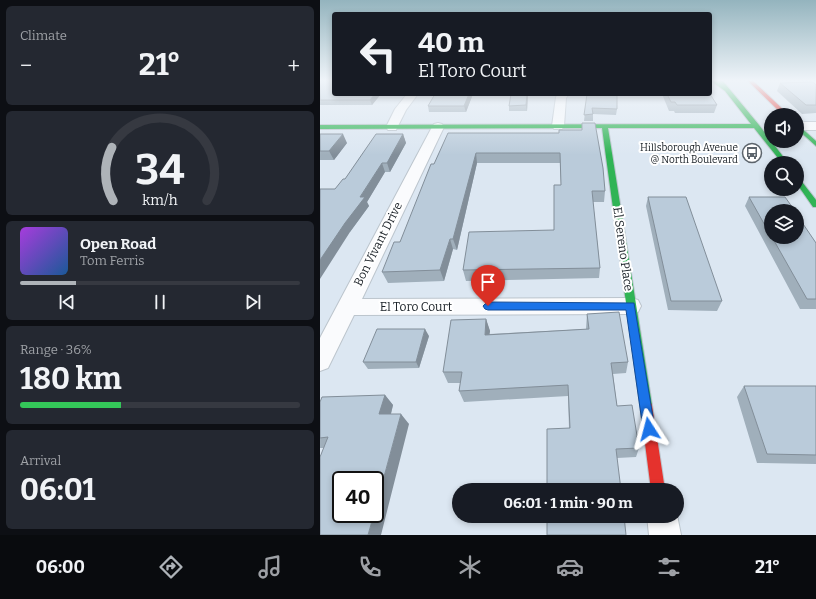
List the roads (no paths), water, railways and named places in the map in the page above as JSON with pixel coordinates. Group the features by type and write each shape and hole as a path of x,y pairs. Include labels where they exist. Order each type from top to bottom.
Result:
{"street":[{"path":"392,127 404,105"},
{"path":"558,126 561,105"},
{"path":"740,105 780,156"},
{"name":"El Sereno Place","path":"605,126 657,483"},
{"path":"320,127 757,126"},
{"path":"804,126 816,126"},
{"name":"Bon Vivant Drive","path":"320,361 438,127"},
{"path":"804,133 816,144"},
{"path":"804,188 816,204"},
{"name":"El Toro Court","path":"346,307 631,306"},
{"path":"663,523 665,535"}],"place":[{"name":"Hillsborough Avenue @ North Boulevard","path":"752,153"}]}
